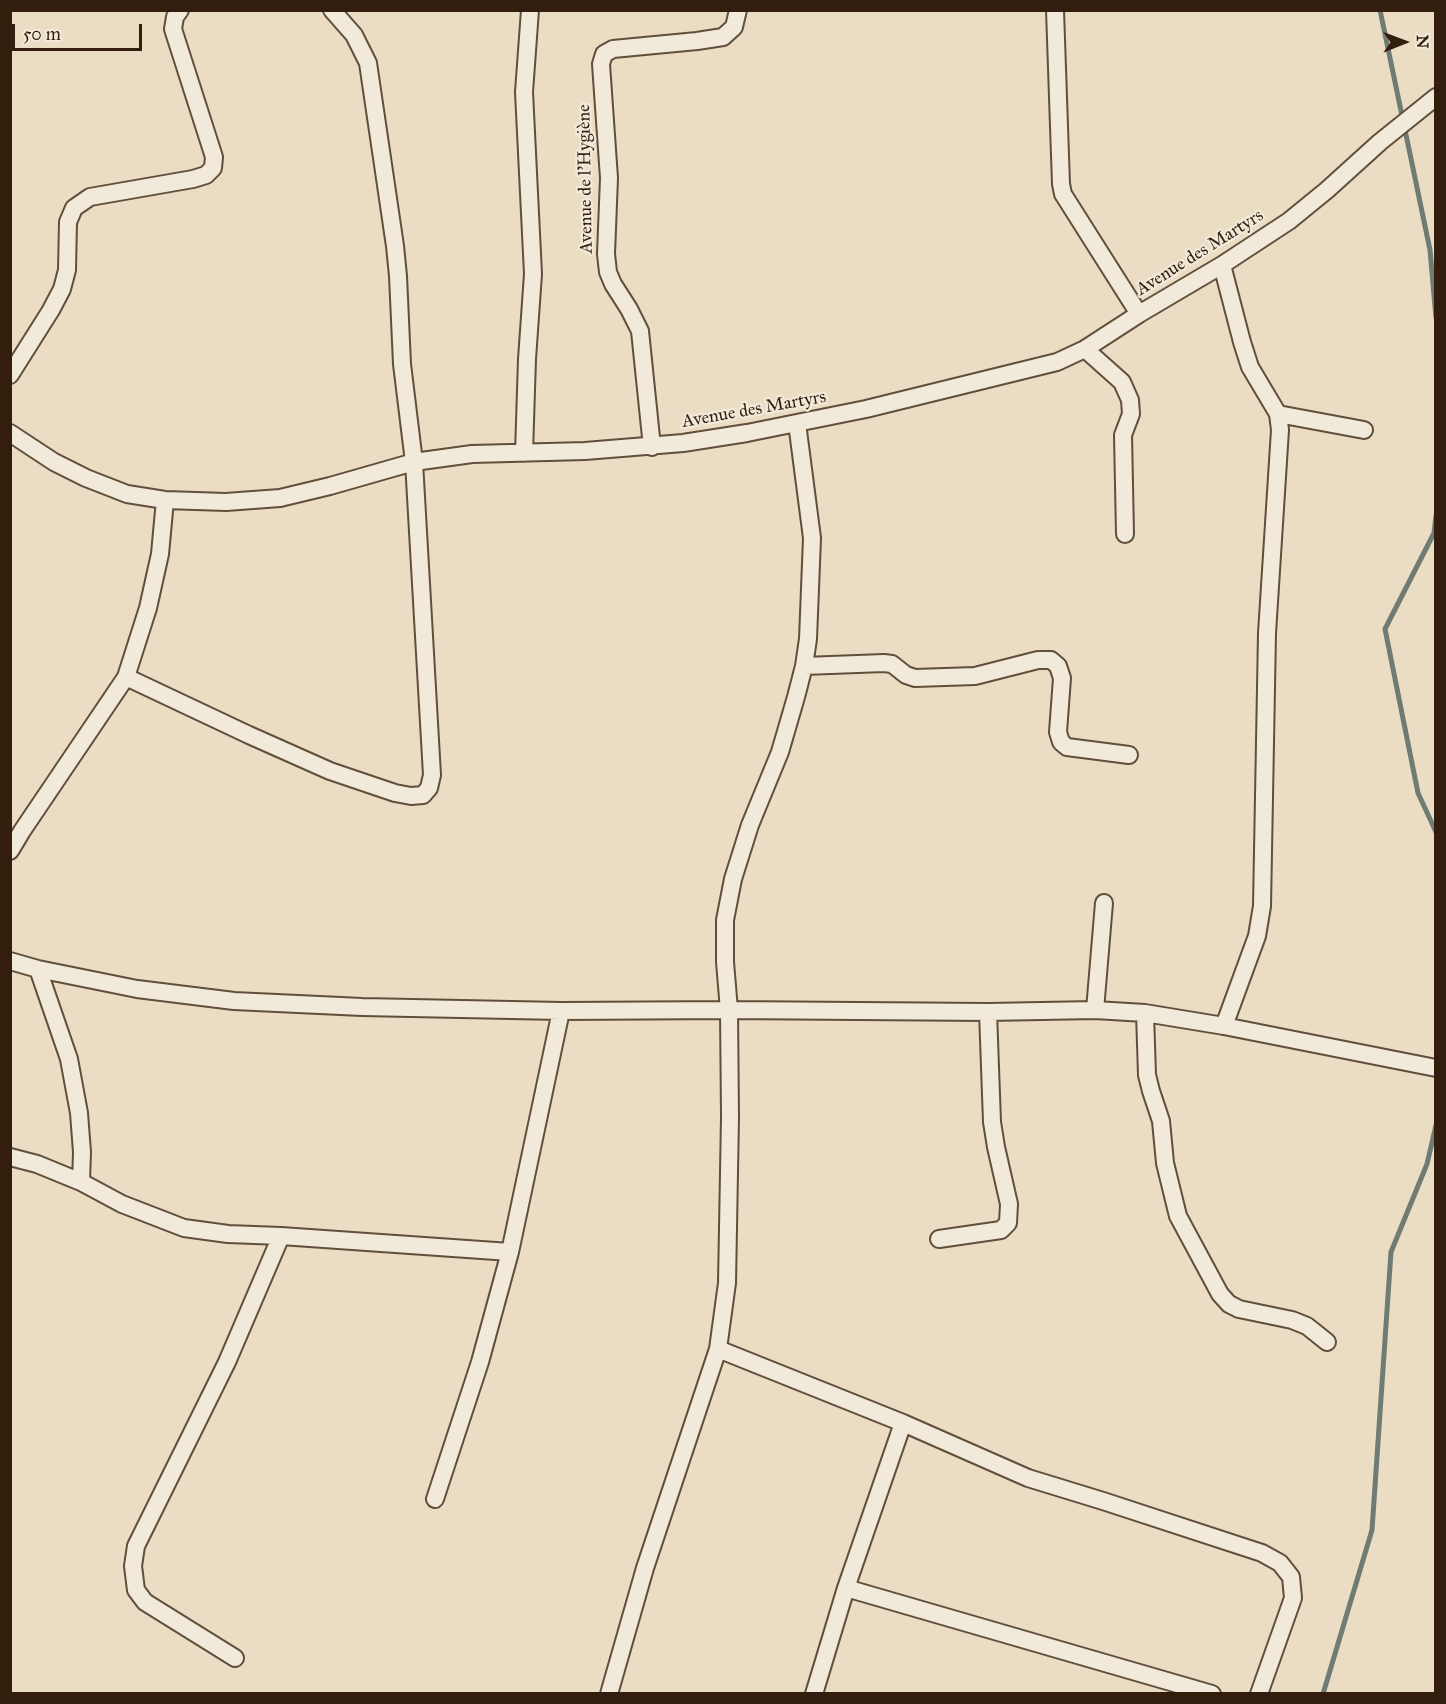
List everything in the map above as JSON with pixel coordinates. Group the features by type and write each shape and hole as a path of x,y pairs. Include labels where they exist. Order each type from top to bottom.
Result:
{"street":[{"path":"10,375 62,289 67,270 68,222 74,208 90,197 194,179 206,175 213,168 213,157 173,29 175,17 180,10"},
{"path":"126,677 330,771 395,793 411,796 423,795 429,788 432,775 414,462 402,364 395,246 368,63 354,35 333,10"},
{"path":"524,453 533,274 524,92 530,10"},
{"name":"Avenue de l'Hygiène","path":"652,447 640,331 608,272 606,254 609,177 601,64 604,54 613,49 723,37 734,27 738,10"},
{"path":"1055,10 1063,194 1138,314"},
{"name":"Avenue des Martyrs","path":"10,433 54,462 86,478 128,494 165,500 226,502 280,498 414,462 472,454 652,447 722,437 866,409 1057,362 1085,349 1289,221 1436,97"},
{"path":"1222,265 1250,367 1278,414 1280,430 1267,633 1262,906 1257,936 1224,1026"},
{"path":"1085,349 1122,382 1130,400 1131,414 1123,435 1125,534"},
{"path":"1278,414 1364,430"},
{"path":"609,1694 645,1568 718,1348 727,1282 730,1117 725,920 733,879 750,825 780,752 804,666 808,639 812,538 797,423"},
{"path":"10,851 126,677 148,608 158,565 165,500"},
{"path":"804,666 884,663 892,664 906,675 915,678 975,676 1038,660 1051,660 1058,666 1062,678 1058,732 1061,742 1066,747 1129,755"},
{"path":"1095,1011 1104,903"},
{"path":"10,961 38,969 137,988 234,1001 362,1007 561,1011 1095,1011 1145,1013 1224,1026 1436,1068"},
{"path":"38,969 69,1059 79,1113 82,1152 81,1182"},
{"path":"435,1499 480,1362 510,1252 561,1011"},
{"path":"939,1239 1000,1230 1008,1223 1009,1204 992,1122 988,1012"},
{"path":"1145,1013 1147,1075 1161,1121 1165,1163 1178,1216 1220,1294 1228,1304 1239,1309 1292,1320 1307,1326 1328,1342"},
{"path":"10,1157 37,1164 81,1182 122,1204 184,1228 228,1234 510,1252"},
{"path":"235,1658 145,1602 136,1590 133,1566 136,1546 227,1362 281,1236"},
{"path":"718,1348 903,1423 1028,1478 1262,1553 1281,1563 1291,1576 1293,1598 1259,1694"},
{"path":"814,1694 846,1588 903,1423"},
{"path":"846,1588 1212,1694"}],"waterway":[{"path":"1380,10 1430,250 1436,318"},
{"path":"1436,515 1434,533 1385,629 1418,793 1436,832"},
{"path":"1323,1694 1372,1530 1391,1252 1427,1164 1436,1125"}]}
